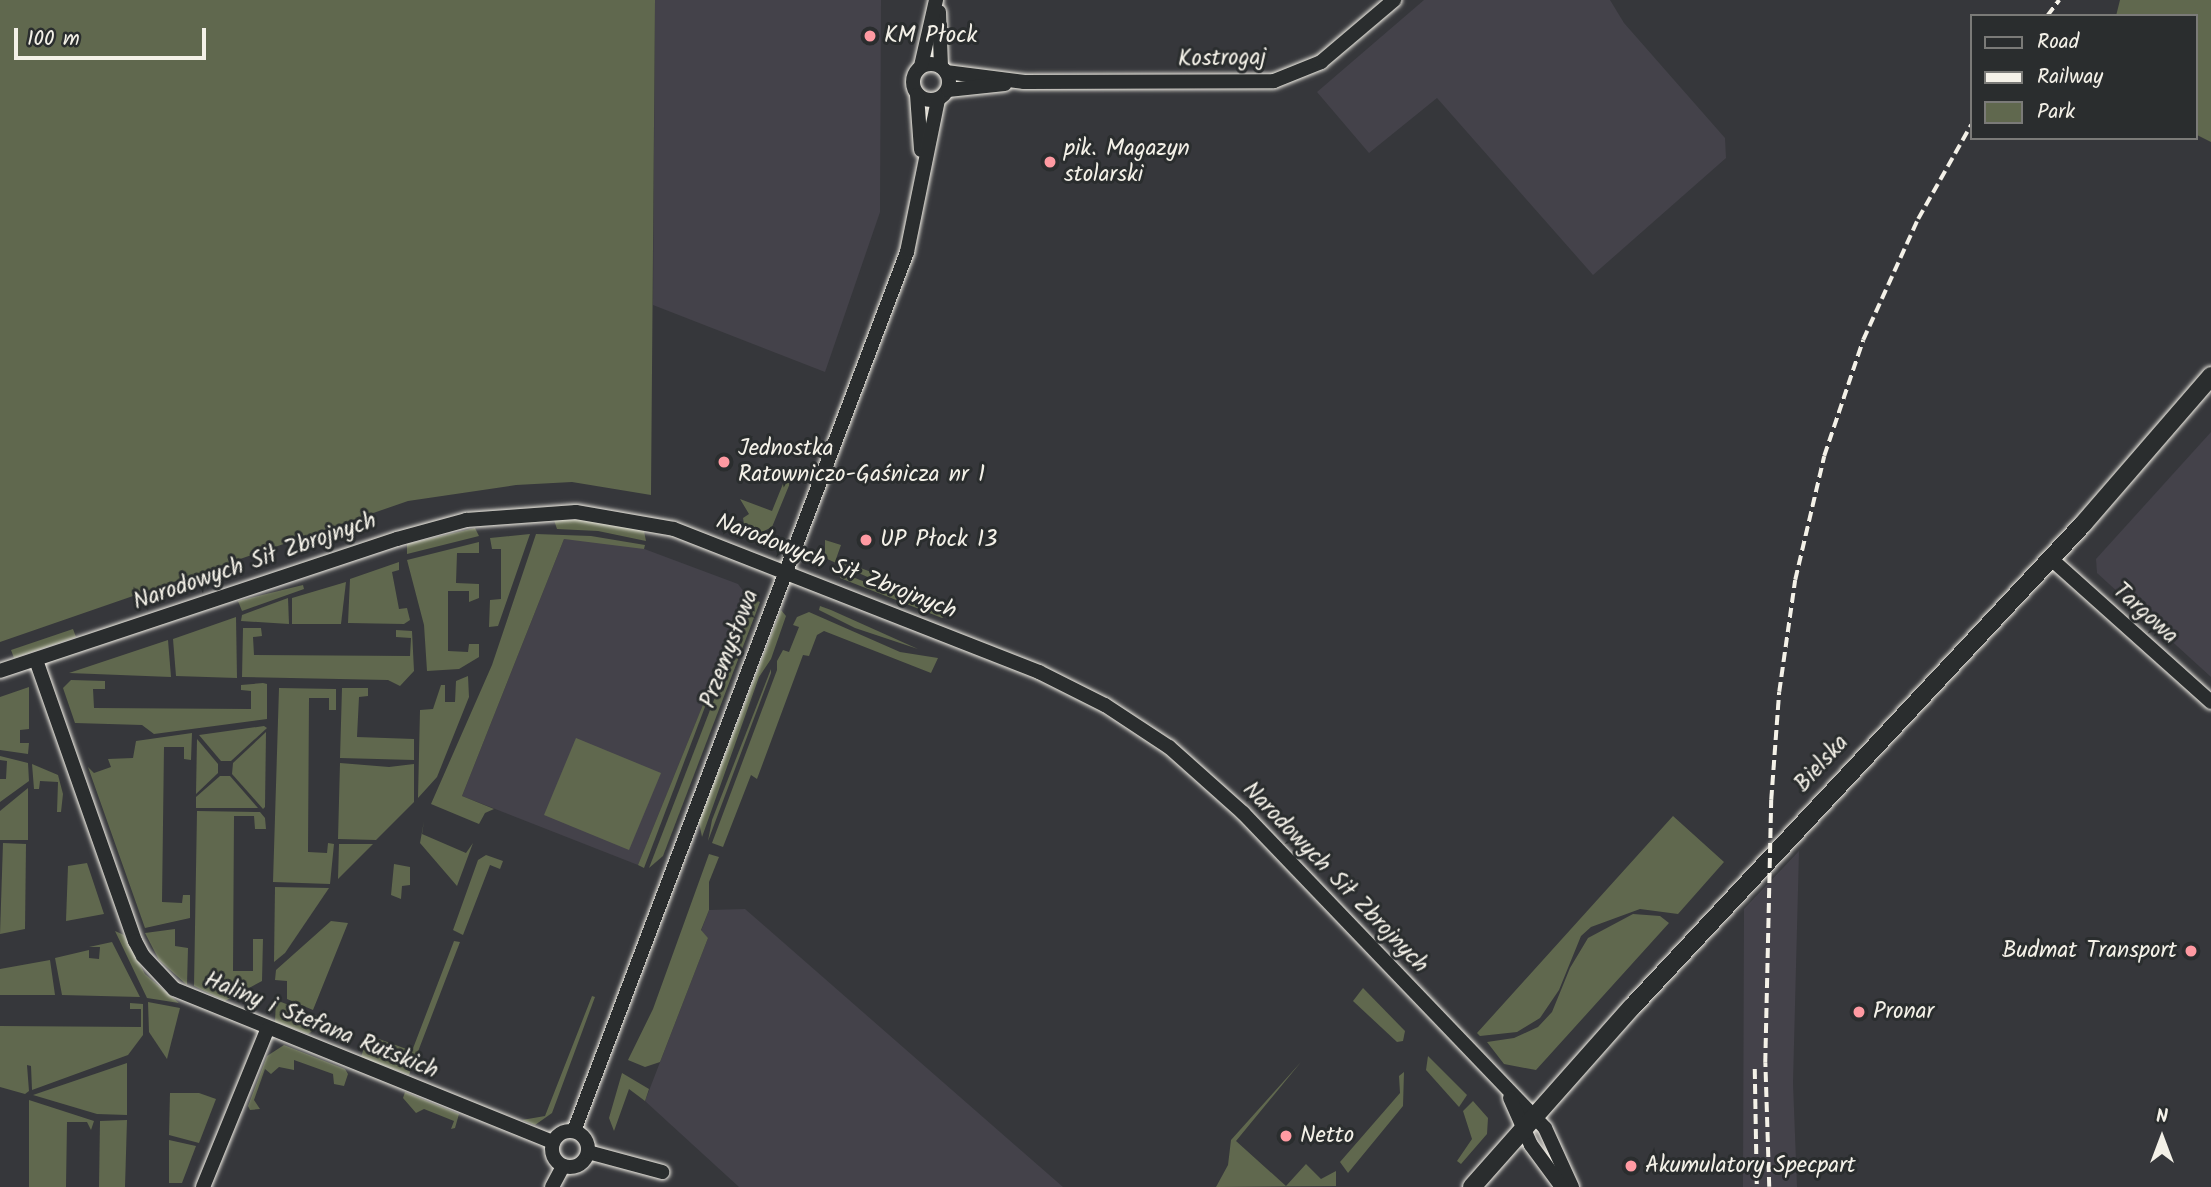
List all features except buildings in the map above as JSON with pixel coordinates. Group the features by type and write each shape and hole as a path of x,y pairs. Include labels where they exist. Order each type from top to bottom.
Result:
{"main road":[{"name":"Bielska","path":"1472,1187 2050,558 2211,376"}],"street":[{"path":"921,66 937,0"},
{"path":"937,0 943,69"},
{"name":"Kostrogaj","path":"921,66 1024,82 1243,84 1281,80 1321,62 1394,0"},
{"name":"Przemysłowa","path":"921,66 912,82 918,95 922,181"},
{"name":"Przemysłowa","path":"574,1130 906,252 943,95 943,69"},
{"name":"Kostrogaj","path":"918,95 943,95 1024,82"},
{"name":"Narodowych Sił Zbrojnych","path":"0,671 397,539 502,514 576,512 631,518 784,570 1063,682 1161,741 1243,813 1509,1095 1529,1123"},
{"name":"Targowa","path":"2050,558 2211,702"},
{"name":"Haliny i Stefana Rutskich","path":"36,660 143,956 187,997 553,1142"},
{"path":"203,1187 267,1030"},
{"path":"1529,1123 1562,1187"},
{"path":"1529,1123 1556,1146 1573,1187"},
{"path":"574,1130 586,1139 588,1152 576,1166 562,1166 553,1156 553,1142 561,1132 574,1130"},
{"path":"588,1152 662,1172"},
{"path":"552,1187 562,1166"}],"shaded area":[{"path":"655,0 881,0 880,212 825,372 653,305"},
{"path":"1424,0 1610,0 1624,23 1725,138 1726,158 1593,275 1437,98 1369,153 1317,92"},
{"path":"2211,432 2211,677 2097,573 2096,559"},
{"path":"564,539 631,544 738,584 747,596 638,865 462,796"},
{"path":"1799,851 1793,1083 1797,1187 1743,1187 1744,909"},
{"path":"745,909 1063,1187 739,1187 645,1101 708,938 701,931 709,910"}],"green space":[{"path":"0,0 655,0 651,495 572,482 516,485 408,501 0,642"},
{"path":"2120,0 2211,0 2211,142 2197,135 2197,14 2116,14"},
{"path":"789,469 795,471 772,527 760,533 745,530 743,518 749,514 740,499 772,511"},
{"path":"554,520 590,520 644,531 646,541 598,531 557,529"},
{"path":"475,528 479,536 407,554 407,544"},
{"path":"530,534 498,626 489,627 490,600 501,599 501,549 492,549 490,538"},
{"path":"536,534 591,536 645,545 644,549 564,539 462,796 494,809 485,813 479,824 431,804 492,665"},
{"path":"825,540 841,545 836,559 874,573 872,579 825,558"},
{"path":"479,542 479,553 457,553 456,583 479,584 479,598 469,602 469,591 448,591 448,651 468,652 469,644 479,644 479,657 459,669 427,671 424,625 407,560"},
{"path":"399,562 399,570 392,572 399,609 407,608 410,620 404,624 348,623 350,579"},
{"path":"842,573 948,614 942,618 840,578"},
{"path":"346,582 341,624 292,624 292,598"},
{"path":"303,585 304,589 242,611 238,601"},
{"path":"747,596 644,868 638,865"},
{"path":"288,598 289,624 241,621 242,615"},
{"path":"760,602 663,856 649,868 751,604"},
{"path":"820,606 918,649 855,628 819,610"},
{"path":"781,610 786,616 771,659 759,677 702,837 699,822"},
{"path":"809,612 900,652 938,658 931,673 824,631 817,635 809,656 803,655 757,779 751,775 723,847 712,843 777,670 777,661 783,650 789,652 799,627 793,625 797,617"},
{"path":"236,617 237,678 176,676 173,639"},
{"path":"243,628 261,628 262,636 253,637 254,655 410,656 411,638 396,637 396,630 412,631 414,671 400,686 388,680 242,677"},
{"path":"73,629 76,637 14,658 11,650"},
{"path":"168,640 171,677 69,673"},
{"path":"771,669 771,673 708,841 712,820"},
{"path":"468,676 469,697 437,777 418,798 420,710 433,709 441,685 445,685 445,702 455,702 456,681"},
{"path":"71,680 105,681 105,689 93,689 94,708 251,709 251,691 241,690 241,685 263,683 267,684 267,719 154,734 142,725 75,723 63,688"},
{"path":"29,687 29,729 20,730 20,743 29,743 28,754 0,750 0,697"},
{"path":"279,688 336,689 336,710 329,710 329,698 309,698 308,852 327,853 328,843 334,844 330,884 273,882"},
{"path":"342,688 368,688 368,696 359,697 357,737 414,739 414,760 340,758"},
{"path":"264,726 267,728 231,761 221,761 199,735"},
{"path":"266,732 263,809 232,774 233,763"},
{"path":"192,733 191,760 184,759 184,747 164,747 162,902 182,903 183,895 190,895 190,918 145,928 88,767 94,773 111,767 108,759 133,758 136,741"},
{"path":"576,738 661,773 629,850 544,815"},
{"path":"197,739 218,764 218,773 196,794"},
{"path":"0,756 28,763 29,781 0,802 0,779 6,779 7,761 0,760"},
{"path":"340,763 389,767 414,764 414,802 376,840 338,839"},
{"path":"32,764 58,775 63,794 61,812 57,812 58,782 40,781 39,789 34,789"},
{"path":"220,776 230,776 258,808 196,808 196,797"},
{"path":"28,788 28,840 0,840 0,811"},
{"path":"197,811 260,812 265,818 266,829 255,829 254,816 234,816 233,971 253,971 253,939 263,939 262,981 225,1001 194,986"},
{"path":"1673,816 1724,862 1678,914 1640,909 1591,927 1581,936 1559,990 1540,1018 1517,1032 1480,1036 1477,1033"},
{"path":"424,821 422,834 466,853 473,843 457,886 420,843"},
{"path":"3,843 26,844 25,929 0,934"},
{"path":"339,844 373,844 338,879"},
{"path":"709,854 719,857 709,882 709,910 701,930 708,938 660,1062 645,1067 628,1060 653,1009"},
{"path":"486,855 503,861 500,869 490,865 463,935 453,930 478,860"},
{"path":"87,863 104,914 66,921 68,866"},
{"path":"394,864 410,867 410,885 402,886 401,899 391,895"},
{"path":"275,887 329,888 285,953 274,962"},
{"path":"1633,914 1660,916 1669,923 1536,1070 1504,1064 1487,1042 1514,1038 1538,1027 1552,1012 1570,968 1588,938"},
{"path":"331,921 348,923 313,1010 287,999 287,981 275,980 276,970"},
{"path":"175,929 175,946 188,948 187,985 159,960 145,933"},
{"path":"115,931 124,935 145,974 179,1003 147,998"},
{"path":"454,941 460,942 409,1075 361,1057 368,1035 412,1051"},
{"path":"112,942 140,997 62,995 55,958 89,950 89,958 99,959 100,947 89,947"},
{"path":"50,960 55,995 0,995 0,969"},
{"path":"1363,988 1405,1031 1403,1041 1397,1042 1353,1001"},
{"path":"592,996 595,997 552,1113 535,1125 522,1120 545,1116"},
{"path":"276,1000 322,1018 319,1027 308,1034 275,1022"},
{"path":"148,1002 180,1008 167,1059 149,1032"},
{"path":"130,1003 143,1004 143,1035 128,1055 32,1090 31,1066 27,1065 29,1091 25,1094 0,1087 0,1026 141,1027 141,1009 130,1009"},
{"path":"284,1045 345,1069 348,1074 344,1086 334,1084 333,1074 294,1060 294,1070 279,1067 271,1074 265,1069 254,1100 260,1109 250,1110 248,1106 267,1056"},
{"path":"1428,1056 1467,1095 1459,1107 1426,1070"},
{"path":"1301,1062 1236,1141 1286,1186 1306,1164 1321,1179 1336,1171 1336,1186 1216,1187 1228,1165 1231,1140"},
{"path":"127,1063 127,1115 97,1114 33,1095"},
{"path":"1404,1072 1403,1106 1348,1173 1340,1162 1400,1093 1399,1076"},
{"path":"622,1073 649,1089 645,1101 629,1089 614,1131 609,1118"},
{"path":"405,1092 459,1114 455,1128 451,1129 454,1121 424,1109 416,1113 403,1098"},
{"path":"170,1093 199,1093 216,1099 199,1143 169,1135"},
{"path":"29,1100 94,1121 91,1130 87,1122 67,1122 66,1187 29,1187"},
{"path":"1473,1101 1488,1118 1487,1134 1461,1164 1457,1161 1472,1139 1463,1111"},
{"path":"127,1120 125,1187 99,1187 100,1121"},
{"path":"169,1140 196,1146 182,1183 169,1183"}],"railway":[{"path":"2048,14 2059,0"},
{"path":"1769,1187 1765,1063 1771,800 1779,692 1795,580 1824,456 1863,340 1918,219 1969,129"},
{"path":"1755,1069 1757,1187"}],"place":[{"name":"KM Płock","path":"870,36"},
{"name":"pik. Magazyn stolarski","path":"1050,162"},
{"name":"Jednostka Ratowniczo-Gaśnicza nr 1","path":"724,462"},
{"name":"UP Płock 13","path":"866,540"},
{"name":"Budmat Transport","path":"2191,951"},
{"name":"Pronar","path":"1859,1012"},
{"name":"Netto","path":"1286,1136"},
{"name":"Akumulatory Specpart","path":"1631,1166"}]}
